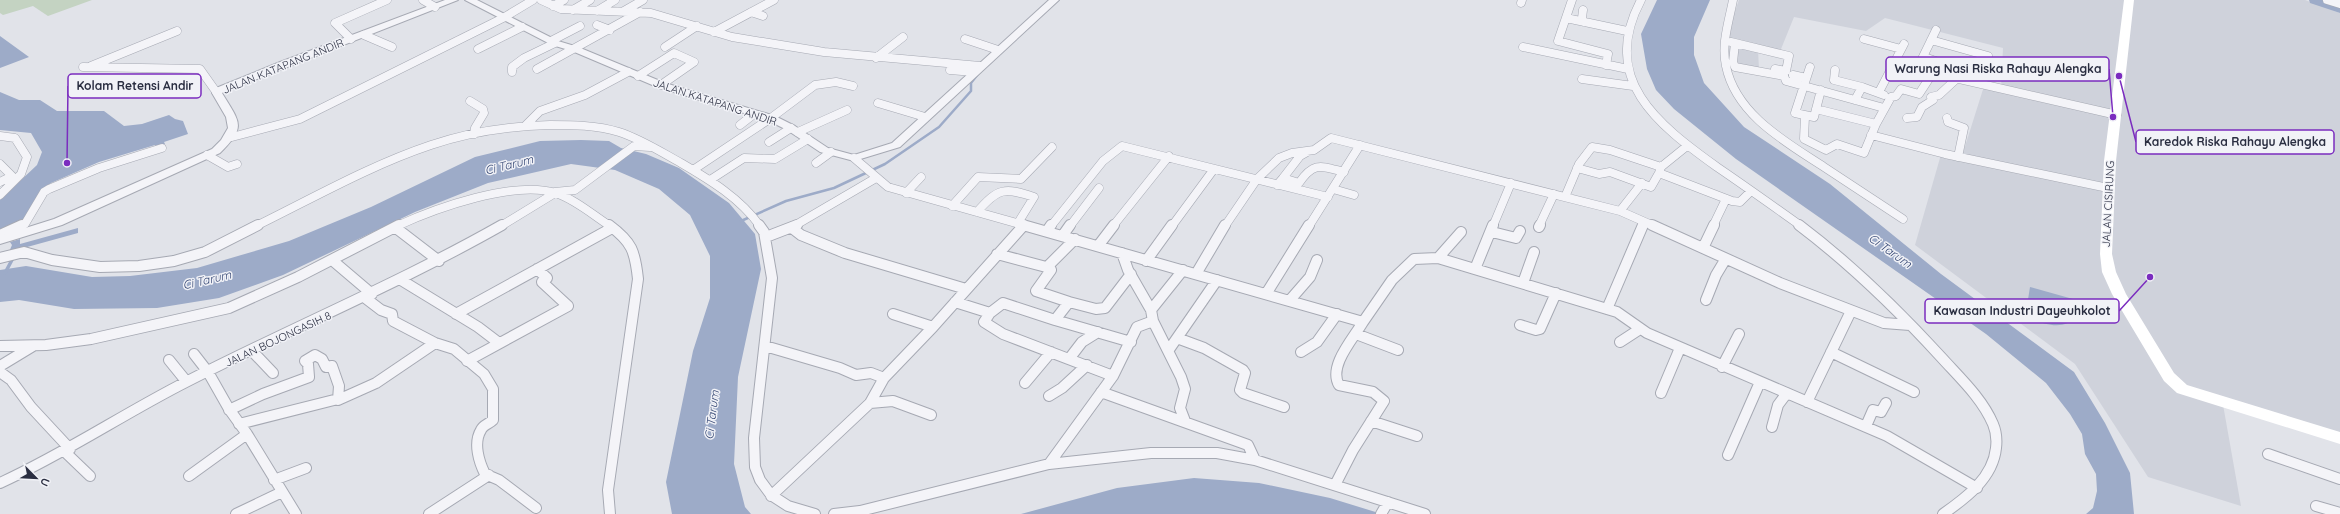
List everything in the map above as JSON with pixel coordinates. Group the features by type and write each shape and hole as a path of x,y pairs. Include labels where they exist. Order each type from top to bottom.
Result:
{"main road":[{"name":"JALAN CISIRUNG","path":"2129,0 2108,188 2106,254 2109,272 2119,294 2169,377 2189,392 2340,438"}],"street":[{"path":"351,39 335,22 387,0"},
{"path":"423,0 435,7"},
{"name":"JALAN KATAPANG ANDIR","path":"232,137 234,124 232,117 217,93 283,64 364,35 453,0"},
{"name":"JALAN KATAPANG ANDIR","path":"470,0 553,42 575,49 661,85 771,118 831,152 854,158"},
{"path":"541,0 553,6 573,10 624,11 638,13 732,37 824,52 977,69"},
{"path":"553,6 564,0"},
{"path":"573,10 590,0"},
{"path":"596,11 615,0"},
{"path":"624,11 643,0"},
{"path":"714,32 774,0"},
{"path":"854,158 894,146 1054,0"},
{"path":"1572,0 1558,41 1608,54 1606,65"},
{"path":"1642,0 1627,31 1628,69 1633,86 1654,115 1687,146 1826,245 1856,271 1910,325 1958,377 1992,421 1996,435 1996,449 1991,465 1977,488 1943,514"},
{"path":"1733,0 1726,40 1726,65 1733,90 1763,124 1903,219"},
{"path":"2327,0 2340,4"},
{"path":"0,240 58,222 216,151 232,137 300,120 503,18 531,1"},
{"path":"1583,10 1582,18 1584,22"},
{"path":"751,12 763,16"},
{"path":"537,69 610,30 638,13"},
{"path":"1566,18 1627,31"},
{"path":"597,25 610,30"},
{"path":"512,72 512,67 521,60 580,26"},
{"path":"478,49 522,27"},
{"path":"695,28 738,42 866,62 977,69"},
{"path":"665,47 695,28"},
{"path":"1936,30 1918,67 1955,78 2117,115"},
{"path":"177,31 87,66 107,69 200,69 217,93"},
{"path":"364,35 392,47"},
{"path":"876,58 903,37"},
{"path":"965,39 998,50"},
{"path":"1864,39 1902,47 1879,92"},
{"path":"1726,40 1790,56 1786,71 1760,65"},
{"path":"1931,40 1988,56"},
{"path":"1735,43 1734,66 1784,76 1784,80 1805,82"},
{"path":"1523,47 1628,69"},
{"path":"638,76 674,53 694,62 661,85"},
{"path":"1906,118 1917,117 1922,107 1934,100 1931,96 1939,95 1965,70 1924,57"},
{"path":"1810,67 1795,112 1805,116 1814,117 1821,90"},
{"path":"1835,70 1834,80 1862,86 1891,97"},
{"path":"525,126 540,111 585,95 628,72"},
{"path":"1805,116 1804,138 1826,150 1837,144 1864,153 1871,134 1891,97 1896,96 1900,90 1919,94 1934,72"},
{"path":"1794,76 1821,90 1884,108"},
{"path":"1582,79 1616,85 1633,86"},
{"path":"693,170 771,118 815,86 836,82 853,86"},
{"path":"1855,100 1862,86"},
{"path":"470,101 483,109 484,112 475,128 474,134"},
{"path":"878,103 925,117"},
{"path":"1816,109 1876,124"},
{"path":"769,142 794,130 837,116 847,110"},
{"path":"740,126 754,114"},
{"path":"1948,118 1948,122 1964,128 1958,157"},
{"path":"0,258 24,252 52,260 100,268 140,266 186,258 205,252 357,176 431,145 474,134 525,126 585,126 618,132 653,146 710,180 737,200 753,217 766,237 772,278 753,455 756,472 771,496 794,510 815,514"},
{"path":"1871,134 1958,157 2108,188"},
{"path":"0,136 15,138 27,158 21,174 0,195"},
{"path":"630,136 631,144 634,146"},
{"path":"1196,274 1216,241 1258,180 1278,158 1292,153 1319,148 1329,138 1620,211 1703,248 1725,260 1851,311 1894,325 1910,325"},
{"path":"710,180 744,158 774,159 808,139"},
{"path":"1266,294 1360,145"},
{"path":"0,346 33,346 106,338 220,311 332,260 423,215 482,197 523,191 553,192 575,190 634,146 653,146"},
{"path":"1047,231 1103,161 1118,147 1124,146 1169,156 1258,180 1299,182 1308,170 1323,167 1344,172"},
{"path":"1577,168 1599,174 1610,172 1651,187 1660,170 1687,146"},
{"path":"952,206 978,177 1008,180 1021,179 1052,147"},
{"path":"1565,197 1577,168 1592,147 1598,147 1660,170 1726,199 1740,202 1750,192"},
{"path":"0,235 25,224 44,192 49,189 99,168 162,148"},
{"path":"1280,182 1300,156 1312,150"},
{"path":"816,163 831,152"},
{"path":"207,155 228,167 237,164"},
{"path":"1098,246 1169,156"},
{"path":"854,158 888,187 906,193 1063,235 1146,261 1290,300 1363,322"},
{"path":"1294,162 1316,168"},
{"path":"0,164 12,176 0,182"},
{"path":"1146,261 1214,168"},
{"path":"766,237 792,228 870,172"},
{"path":"906,193 920,177"},
{"path":"1280,182 1331,193 1354,196"},
{"path":"1475,268 1492,232 1511,183"},
{"path":"1620,211 1642,183"},
{"path":"1063,235 1099,188"},
{"path":"771,496 870,403 884,378 933,327 997,254 1021,224 1034,197 1000,189 995,192 977,212"},
{"path":"575,190 577,195 575,203"},
{"path":"553,192 575,203 612,228 631,244 636,255 638,279 608,490 610,514"},
{"name":"JALAN BOJONGASIH 8","path":"0,483 67,450 186,381 368,296 439,260 514,220 553,192"},
{"path":"1539,227 1554,194"},
{"path":"1703,248 1726,199"},
{"path":"1607,309 1644,222"},
{"path":"396,228 439,260"},
{"path":"456,314 612,228"},
{"path":"792,228 800,235 852,254 966,289"},
{"path":"1492,232 1516,238 1520,231"},
{"path":"1438,258 1443,249 1454,243 1461,232"},
{"path":"1047,266 1075,239"},
{"path":"1523,283 1534,252"},
{"path":"1122,253 1131,274 1151,310 1153,321 1168,350 1185,390 1180,408 1185,420"},
{"path":"997,254 1047,266 1051,270 1036,291 1069,302 1103,309 1131,274"},
{"path":"1335,485 1353,450 1384,401 1380,396 1373,392 1339,385 1335,378 1337,366 1382,293 1408,262 1421,257 1438,258 1475,268 1625,316 1640,329 1680,348 1722,367 1866,426 1910,448 1977,488"},
{"path":"332,260 380,310 385,310 392,314 393,321 435,343 454,349 484,374 490,382 492,389 493,420 482,427 478,435 478,453 483,471 494,476 518,496 536,508"},
{"path":"1290,300 1299,288 1306,284 1315,268 1317,260"},
{"path":"1706,300 1716,275 1725,260"},
{"path":"467,361 568,306 542,282 547,278 536,269"},
{"path":"1151,310 1183,270"},
{"path":"400,280 478,327 499,343"},
{"path":"1168,350 1217,280"},
{"path":"1520,325 1536,330 1540,329 1556,293"},
{"path":"955,302 990,313"},
{"path":"1055,320 1069,302"},
{"path":"1113,376 997,331 984,322 990,313 1003,303 1131,342"},
{"path":"1807,402 1851,311"},
{"path":"893,314 933,327"},
{"path":"1301,352 1307,350 1318,340 1337,314"},
{"path":"1049,464 1113,376 1131,342 1137,327 1153,321"},
{"path":"1620,342 1640,329"},
{"path":"1070,359 1082,342 1098,332"},
{"path":"1356,334 1398,350"},
{"path":"1722,367 1739,334"},
{"path":"1177,338 1204,348 1243,370 1245,373 1240,390 1242,393 1284,407"},
{"path":"239,424 351,396 355,392 383,379 435,343"},
{"path":"0,366 33,346"},
{"path":"765,346 856,374 871,373 884,378"},
{"path":"1661,392 1680,348"},
{"path":"252,351 274,374"},
{"path":"1025,383 1051,352"},
{"path":"1831,352 1914,392"},
{"path":"194,354 208,372 229,410 247,434 296,514"},
{"path":"229,410 308,377 310,375 308,364 305,361 316,355 322,359 326,367 332,366 339,386 338,399"},
{"path":"169,360 186,381"},
{"path":"1050,396 1062,388 1087,365"},
{"path":"0,372 11,380 31,407 90,476"},
{"path":"1728,455 1760,382"},
{"path":"1101,392 1141,408 1185,420 1248,445 1255,460"},
{"path":"1772,427 1778,406 1787,393"},
{"path":"870,403 881,400 892,400 931,415"},
{"path":"1866,426 1873,410 1881,412 1886,402"},
{"path":"1371,421 1417,436"},
{"path":"189,476 247,434"},
{"path":"834,514 860,511 1049,464 1151,453 1217,453 1255,460 1425,514"},
{"path":"2268,454 2340,479"},
{"path":"274,480 306,468"},
{"path":"429,514 489,475"},
{"path":"236,514 282,492"},
{"path":"1381,514 1388,502"},
{"path":"2316,506 2340,513"}],"shaded area":[{"path":"1739,0 2305,0 2340,13 2340,435 2222,399 2241,506 2148,477 2075,364 1915,245 1942,151 1962,156 1985,83 2001,87 2003,48 1885,18 1866,31 1794,17 1779,54 1758,49 1759,70 1725,61 1728,30"}],"green space":[{"path":"0,0 92,0 48,16 33,6 3,15 0,13"}],"water":[{"name":"Ci Tarum","path":"1657,0 1710,0 1694,37 1694,55 1704,83 1744,127 1830,184 1941,274 2074,372 2105,423 2130,473 2134,514 2086,514 2093,508 2097,491 2096,474 2085,454 2082,434 2070,414 2046,383 1986,334 1736,159 1674,109 1656,90 1647,69 1641,34"},
{"path":"0,36 29,57 0,68"},
{"path":"0,92 19,100 40,100 57,111 104,111 124,126 142,124 169,115 175,119 183,121 188,134 164,142 165,144 156,147 155,145 99,162 51,183 42,190 22,222 0,232 0,200 37,165 42,152 31,133 0,130"},
{"name":"Ci Tarum","path":"540,141 609,141 621,148 646,154 679,168 729,203 755,234 761,269 738,377 734,464 745,507 751,514 672,514 666,482 693,351 710,298 710,256 690,215 659,189 615,170 571,164 488,183 415,212 283,275 219,298 157,308 74,309 19,300 0,302 0,270 26,266 92,277 130,276 197,268 289,241 371,207 475,157"},
{"path":"78,228 78,233 9,252 12,245 10,242 20,239 20,244"},
{"path":"2030,287 2080,301 2080,315 2067,323 2060,325 2048,324 2025,318"},
{"path":"1194,478 1259,483 1330,498 1382,514 1021,514 1117,488"}],"waterway":[{"path":"2315,0 2340,9"},
{"path":"741,221 786,201 834,188 885,164 939,127 971,91 971,83 978,74"},
{"path":"5,273 13,258"}],"place":[{"name":"Karedok Riska Rahayu Alengka","path":"2119,76"},
{"name":"Warung Nasi Riska Rahayu Alengka","path":"2113,117"},
{"name":"Kolam Retensi Andir","path":"67,163"},
{"name":"Kawasan Industri Dayeuhkolot","path":"2150,277"}]}
